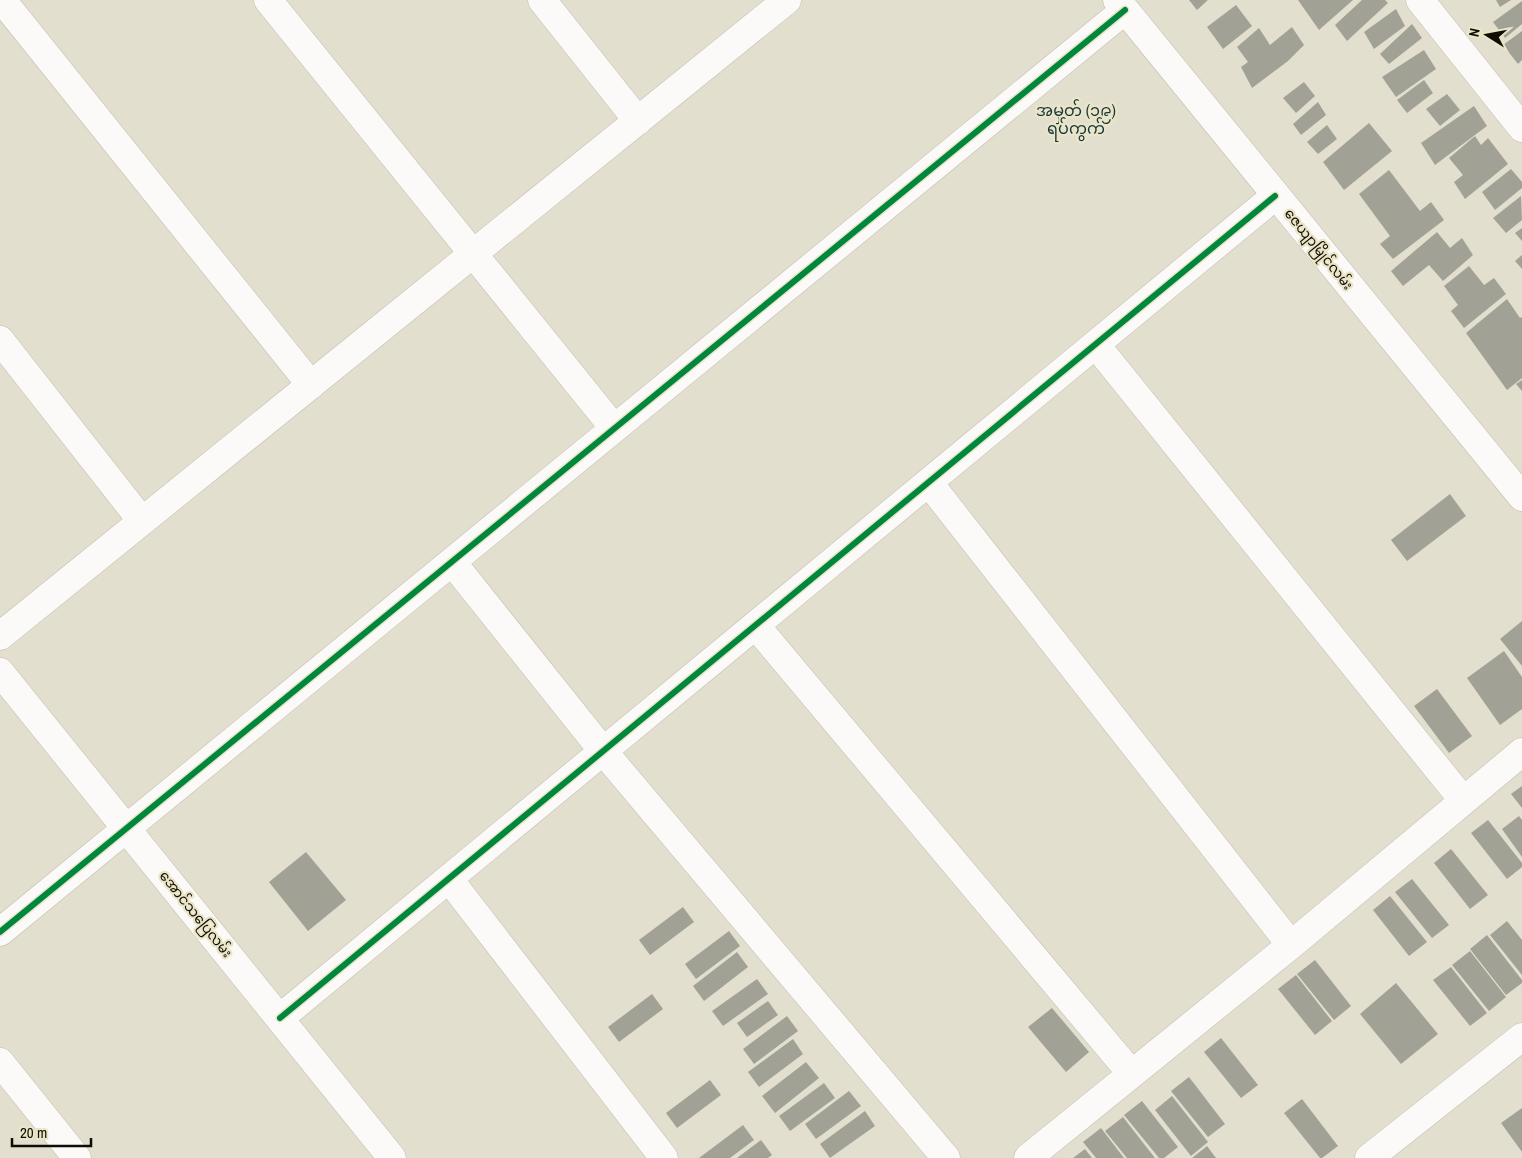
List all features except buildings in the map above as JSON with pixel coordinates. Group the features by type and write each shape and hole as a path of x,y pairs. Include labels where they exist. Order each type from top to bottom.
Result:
{"street":[{"path":"2,0 310,385"},
{"path":"268,0 614,428"},
{"path":"542,0 638,121"},
{"path":"0,636 787,0"},
{"path":"1424,2 1522,128"},
{"path":"0,932 452,562 1121,5"},
{"name":"ဇေယျာမြိုင်လမ်း","path":"1121,5 1275,196 1522,496"},
{"path":"280,1018 1275,196"},
{"path":"0,340 142,521"},
{"path":"1096,345 1464,800"},
{"path":"929,483 1291,945"},
{"path":"452,562 604,751 946,1158"},
{"path":"756,626 1131,1073"},
{"name":"အောင်သပြေလမ်း","path":"0,672 392,1158"},
{"path":"1028,1158 1291,945 1522,752"},
{"path":"449,879 664,1158"},
{"path":"1369,1158 1522,1038"},
{"path":"0,1062 77,1158"}],"cycle path":[{"path":"0,932 1125,10"},
{"path":"280,1018 1275,196"}],"district":[{"name":"အမှတ် (၁၉) ရပ်ကွက်","path":"1076,119"}]}
